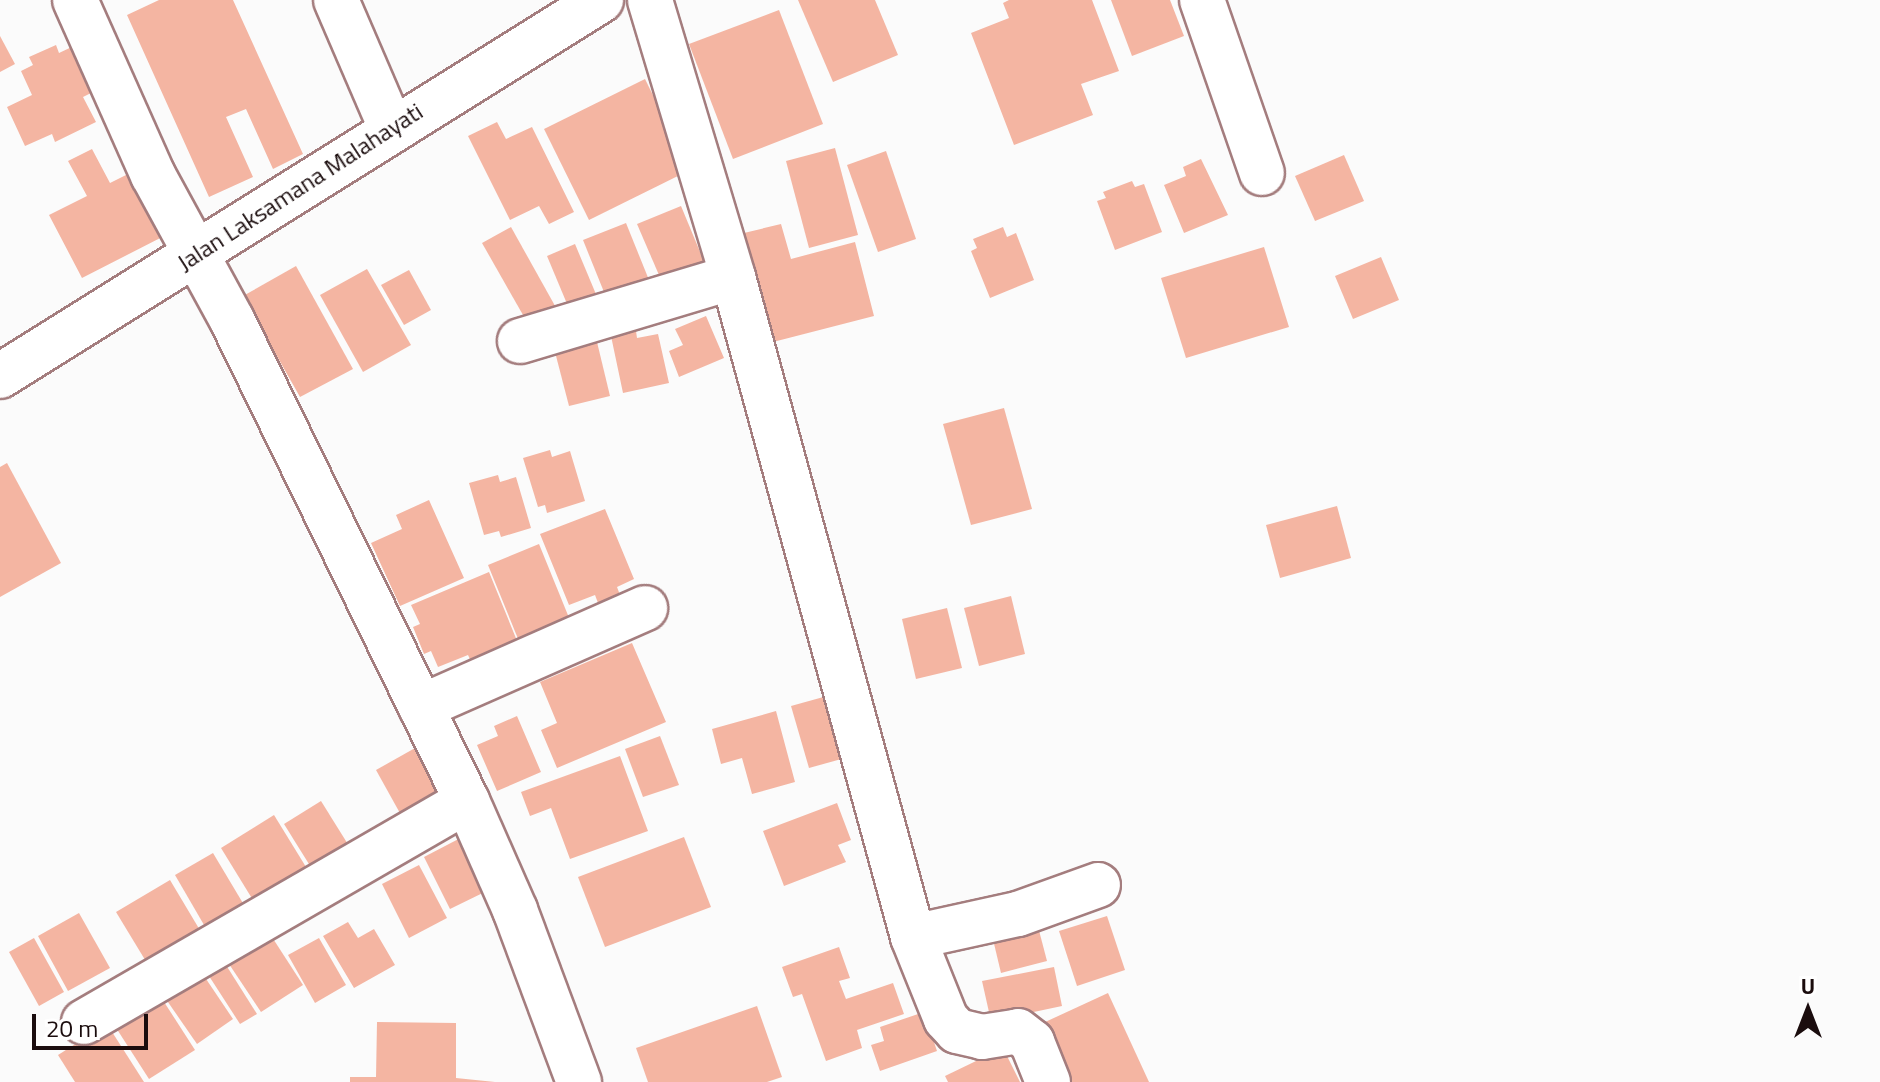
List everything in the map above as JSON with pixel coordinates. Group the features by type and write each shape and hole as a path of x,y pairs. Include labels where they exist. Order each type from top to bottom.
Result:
{"main road":[{"path":"75,0 153,175 196,254 467,801 515,910 579,1082"},
{"path":"336,0 391,128"},
{"name":"Jalan Laksamana Malahayati","path":"0,376 391,128 601,0"},
{"path":"650,0 733,277 913,937 946,1019 957,1031 982,1037 1018,1031 1032,1042 1048,1082"},
{"path":"1202,0 1262,173"},
{"path":"520,341 733,277"},
{"path":"421,707 645,608"},
{"path":"84,1022 467,801"},
{"path":"913,937 1018,914 1098,885"}],"building":[{"path":"159,0 233,0 303,154 273,169 246,109 226,117 253,177 209,197 127,15"},
{"path":"798,0 875,0 898,55 833,82"},
{"path":"1009,0 1092,0 1119,71 1081,84 1093,115 1014,145 971,33 1009,18 1003,3"},
{"path":"1111,0 1170,0 1184,36 1132,56"},
{"path":"779,10 823,124 733,159 689,44"},
{"path":"0,36 15,64 0,72"},
{"path":"78,44 99,89 83,97 96,122 55,142 52,134 25,146 7,107 32,95 21,71 33,65 29,57 56,45 59,53"},
{"path":"645,79 690,170 589,220 544,129"},
{"path":"497,122 506,139 532,127 574,212 549,224 539,206 510,220 468,136"},
{"path":"835,148 858,235 809,248 786,161"},
{"path":"92,149 110,183 136,170 170,233 82,278 49,215 87,196 68,161"},
{"path":"886,151 916,239 878,252 847,165"},
{"path":"1344,155 1364,201 1315,221 1295,176"},
{"path":"1201,159 1228,215 1184,233 1164,185 1186,176 1183,167"},
{"path":"1132,181 1135,187 1144,184 1162,232 1115,250 1097,201 1106,198 1103,192"},
{"path":"681,206 708,271 665,289 637,224"},
{"path":"626,223 651,285 608,302 583,240"},
{"path":"781,224 791,259 855,242 874,316 773,342 744,233"},
{"path":"511,227 559,313 531,329 482,243"},
{"path":"1003,227 1007,237 1016,233 1034,280 990,298 971,251 977,248 973,239"},
{"path":"575,244 598,299 570,311 547,256"},
{"path":"1264,247 1289,327 1186,358 1161,278"},
{"path":"1381,257 1399,300 1353,319 1335,276"},
{"path":"296,266 353,369 300,397 243,296"},
{"path":"367,269 411,345 363,372 320,295"},
{"path":"409,270 431,310 404,325 381,285"},
{"path":"706,316 724,358 679,377 669,351 683,345 675,329"},
{"path":"636,331 637,338 658,334 669,383 623,393 611,336"},
{"path":"597,342 610,396 569,406 555,352"},
{"path":"1004,408 1032,509 971,525 943,424"},
{"path":"550,450 552,457 570,451 585,501 547,513 545,505 538,507 523,458"},
{"path":"7,463 61,563 0,597 0,467"},
{"path":"498,475 500,482 516,477 531,528 501,537 499,531 484,535 469,483"},
{"path":"429,500 464,578 400,606 371,543 402,529 396,515"},
{"path":"1337,506 1351,558 1280,578 1266,525"},
{"path":"605,509 634,579 617,587 623,603 601,611 595,595 569,605 540,534"},
{"path":"539,544 574,630 523,651 488,565"},
{"path":"489,572 522,653 476,672 468,655 438,667 431,651 424,654 413,627 420,624 411,605"},
{"path":"1011,596 1025,654 979,666 964,608"},
{"path":"947,608 962,668 916,679 902,619"},
{"path":"632,643 666,722 557,768 541,730 557,723 540,682"},
{"path":"827,696 845,758 809,768 791,706"},
{"path":"776,711 795,782 752,794 742,758 721,764 712,729"},
{"path":"517,716 541,772 497,791 477,745 498,736 494,726"},
{"path":"660,736 679,785 643,797 625,749"},
{"path":"424,743 449,789 401,815 376,770"},
{"path":"620,756 648,831 570,859 551,808 530,816 521,792"},
{"path":"321,801 354,854 317,877 284,824"},
{"path":"837,803 851,840 838,845 846,862 784,886 763,831"},
{"path":"274,815 314,880 261,913 221,848"},
{"path":"470,833 497,886 450,909 424,857"},
{"path":"684,837 711,907 605,947 578,877"},
{"path":"213,853 250,915 211,937 175,875"},
{"path":"419,865 447,918 409,938 382,884"},
{"path":"170,880 207,942 153,973 116,912"},
{"path":"79,913 110,968 68,991 38,936"},
{"path":"1107,916 1125,970 1077,986 1059,931"},
{"path":"1036,919 1047,961 1001,973 991,931"},
{"path":"348,922 358,938 374,929 395,965 354,988 323,936"},
{"path":"270,934 303,985 261,1012 227,961"},
{"path":"34,938 64,992 39,1006 9,952"},
{"path":"319,938 346,985 315,1003 288,955"},
{"path":"839,947 850,978 839,981 846,999 893,983 904,1014 857,1030 862,1048 826,1061 802,994 793,997 782,967"},
{"path":"226,965 257,1014 240,1024 209,976"},
{"path":"198,967 233,1019 197,1044 161,992"},
{"path":"1054,967 1062,1006 991,1021 982,981"},
{"path":"157,991 195,1050 149,1079 111,1020"},
{"path":"1108,993 1149,1082 1070,1082 1043,1023"},
{"path":"757,1006 782,1077 767,1082 648,1082 636,1048"},
{"path":"924,1012 937,1051 880,1071 871,1045 884,1041 880,1027"},
{"path":"377,1022 456,1023 456,1078 495,1082 350,1082 350,1077 376,1077"},
{"path":"107,1024 144,1082 75,1082 58,1055"},
{"path":"1003,1048 1020,1082 948,1082 945,1076"}]}
